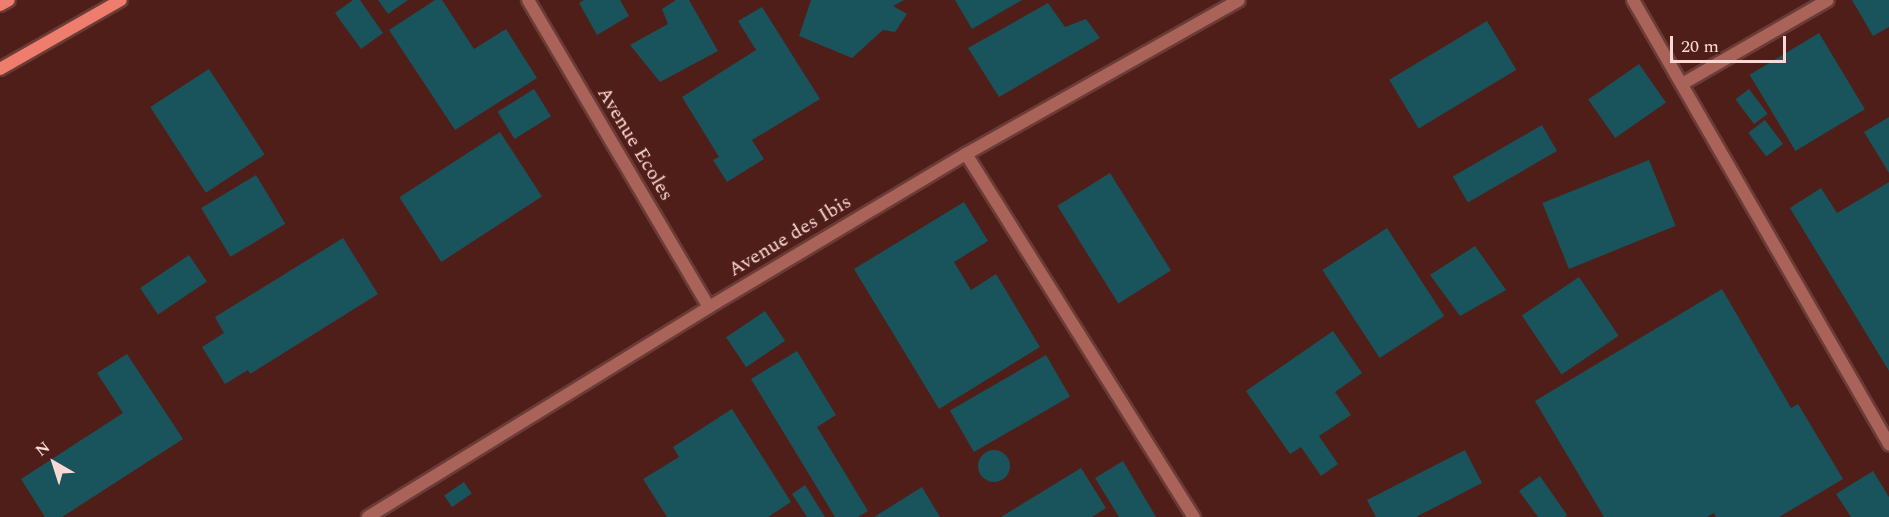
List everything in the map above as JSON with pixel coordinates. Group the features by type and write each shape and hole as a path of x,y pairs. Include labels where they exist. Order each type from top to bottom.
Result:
{"street":[{"path":"0,5 9,0"},
{"path":"0,69 121,0"},
{"name":"Avenue Ecoles","path":"528,0 709,307"},
{"name":"Avenue des Ibis","path":"368,517 709,307 966,154 1239,0"},
{"path":"1633,0 1889,444"},
{"path":"1683,84 1828,0"},
{"path":"966,154 1194,517"}],"building":[{"path":"353,0 360,0 383,33 361,49 335,13"},
{"path":"378,0 408,0 388,14"},
{"path":"435,0 442,0 474,49 506,29 537,78 455,130 389,30"},
{"path":"584,0 620,0 629,16 597,35 579,3"},
{"path":"676,0 689,0 718,51 660,82 630,45 668,24 662,9"},
{"path":"811,0 904,0 893,6 907,14 895,32 883,30 852,58 799,36"},
{"path":"955,0 1022,0 972,29"},
{"path":"1852,0 1889,0 1889,27 1873,36"},
{"path":"1048,3 1065,27 1086,19 1100,38 999,97 968,48"},
{"path":"762,7 820,99 752,140 764,159 727,182 713,160 719,157 682,97 756,50 738,21"},
{"path":"1487,21 1516,70 1419,129 1389,80"},
{"path":"1819,33 1865,109 1795,151 1750,75"},
{"path":"1639,64 1666,103 1615,138 1588,100"},
{"path":"209,69 265,155 206,193 150,107"},
{"path":"534,89 551,116 514,139 498,112"},
{"path":"1749,89 1768,114 1754,124 1735,99"},
{"path":"1889,117 1889,173 1864,132"},
{"path":"1765,120 1783,144 1766,157 1748,133"},
{"path":"1542,125 1557,151 1468,202 1453,176"},
{"path":"500,132 542,197 441,262 399,197"},
{"path":"1649,160 1676,226 1569,269 1542,203"},
{"path":"1110,173 1171,271 1118,303 1057,206"},
{"path":"256,175 285,224 230,257 201,208"},
{"path":"1889,182 1889,371 1790,208 1821,188 1837,213"},
{"path":"964,202 988,241 954,262 971,290 996,274 1040,347 939,409 854,269"},
{"path":"1387,228 1444,316 1380,358 1322,270"},
{"path":"343,238 378,294 250,374 248,370 225,384 202,347 224,333 215,317"},
{"path":"1475,246 1506,290 1460,316 1430,275"},
{"path":"189,255 207,282 158,315 140,288"},
{"path":"1579,277 1619,336 1561,374 1522,316"},
{"path":"1722,289 1791,408 1798,404 1843,479 1779,517 1716,517 1714,513 1707,517 1604,517 1535,401"},
{"path":"765,311 785,341 746,367 726,337"},
{"path":"1333,331 1362,373 1335,392 1351,415 1319,436 1338,464 1321,476 1301,447 1290,454 1246,391"},
{"path":"797,351 836,415 817,427 868,511 858,517 835,517 751,379"},
{"path":"127,354 183,439 62,517 45,517 21,479 123,413 97,373"},
{"path":"1046,355 1070,397 974,452 950,410"},
{"path":"732,409 791,502 768,517 667,517 643,479 679,457 673,447"},
{"path":"994,450 1005,455 1010,466 1005,477 994,482 983,477 978,466 983,455"},
{"path":"1465,450 1482,483 1416,517 1376,517 1367,500"},
{"path":"1123,461 1156,517 1119,517 1095,478"},
{"path":"1081,468 1106,508 1092,517 1001,517"},
{"path":"1873,471 1889,497 1889,517 1851,517 1836,494"},
{"path":"1540,476 1567,515 1565,517 1538,517 1519,491"},
{"path":"464,482 472,494 452,507 444,495"},
{"path":"805,485 825,517 807,517 792,494"},
{"path":"922,487 940,517 874,517"}]}
